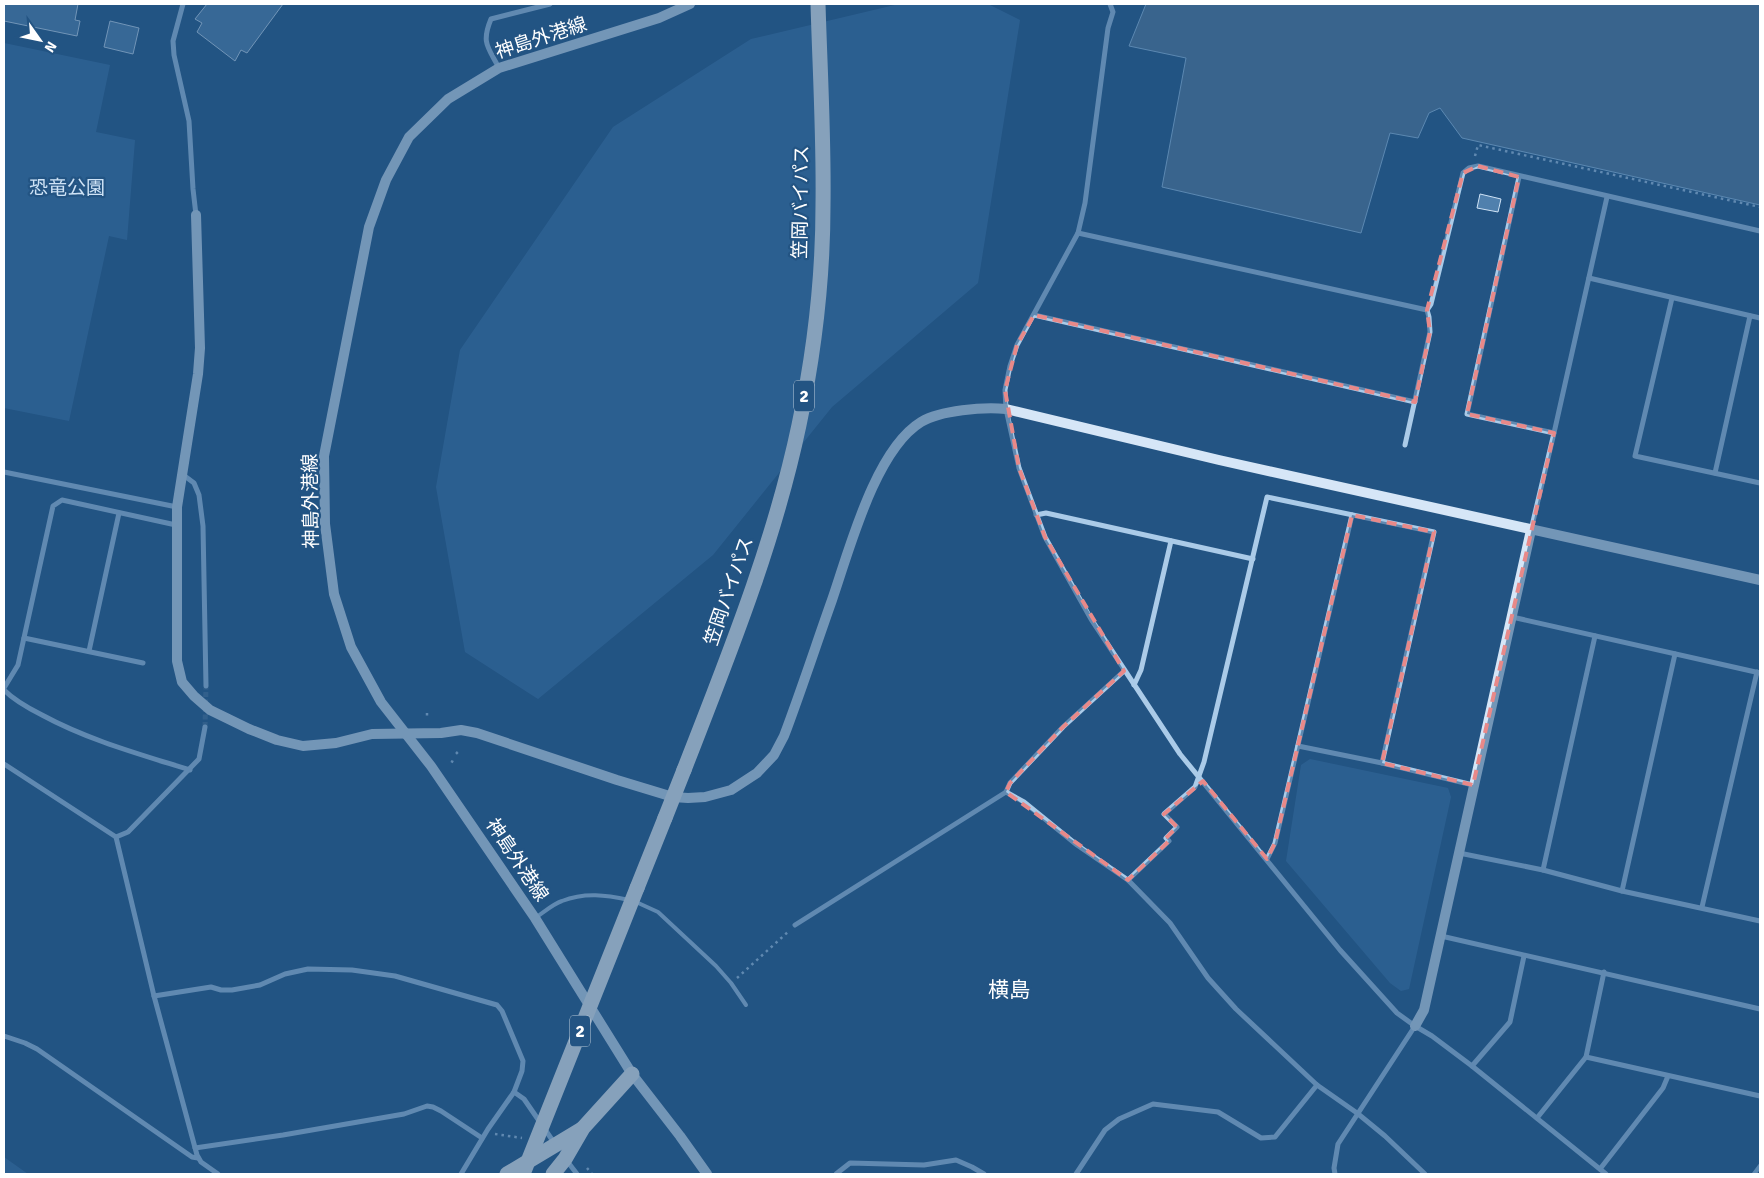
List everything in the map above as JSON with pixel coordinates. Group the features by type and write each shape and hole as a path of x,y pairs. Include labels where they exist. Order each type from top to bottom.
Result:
{"highway":[{"name":"笠岡バイパス","path":"523,1174 684,770 759,571 781,501 799,425 820,281 823,206 818,4"},
{"path":"553,1174 565,1159 583,1128 632,1074"},
{"path":"507,1174 583,1128"}],"street":[{"path":"183,4 173,41 189,121 196,215 200,348 198,374 177,507 177,661 182,682 210,710 277,740 302,746 336,743 372,734 441,733 461,730 477,733 616,780 673,797 705,796 731,790 757,774 774,755 784,736 868,495 899,441 921,422 944,414 985,407 1006,409 1219,460 1760,580"},
{"path":"499,68 486,43 486,32 492,19 550,4"},
{"name":"神島外港線","path":"690,4 659,18 499,68 448,99 409,137 386,180 369,227 324,456 326,524 334,594 351,647 381,702 431,766 535,918 632,1074 707,1174"},
{"path":"1110,4 1113,12 1108,28 1085,203 1078,233 1017,345 1005,390 1006,409 1019,468 1045,537 1091,619 1180,754 1340,950 1397,1013 1472,1066 1606,1174"},
{"path":"1427,310 1431,304 1463,173 1472,167 1478,166 1518,177 1760,231"},
{"path":"1518,177 1467,414 1554,433"},
{"path":"1335,1174 1334,1168 1338,1144 1424,1010 1511,616 1607,197"},
{"path":"1078,233 1427,310"},
{"path":"1589,278 1760,318"},
{"path":"1672,298 1635,456 1760,483"},
{"path":"1405,445 1430,332 1430,317 1427,310"},
{"path":"1034,315 1415,402"},
{"path":"1715,473 1750,316"},
{"path":"4,472 177,507"},
{"path":"182,474 194,483 199,495 203,526 206,686"},
{"path":"1128,880 1169,841 1166,838 1177,827 1164,814 1195,788 1199,777 1267,497 1434,532 1382,763"},
{"path":"176,525 62,500 53,506 18,665 4,689 14,700 73,731 125,750 190,770"},
{"path":"89,651 119,513"},
{"path":"1036,515 1046,513 1253,559"},
{"path":"1267,859 1276,843 1352,515"},
{"path":"1134,684 1141,670 1171,541"},
{"path":"1511,616 1759,673 1702,907"},
{"path":"1543,870 1595,636"},
{"path":"24,638 143,664"},
{"path":"1622,891 1676,654"},
{"path":"795,925 1006,792 1010,782 1063,727 1124,671"},
{"path":"116,837 128,832 199,759 205,727"},
{"path":"1298,746 1382,763 1473,785"},
{"path":"4,764 116,837 154,996 198,1158"},
{"path":"1006,792 1024,802 1077,845 1128,880 1170,923 1208,978 1236,1008 1317,1085 1357,1113 1385,1136 1425,1174"},
{"path":"1458,853 1543,870 1622,891 1760,921"},
{"path":"1440,936 1760,1009"},
{"path":"1472,1066 1510,1022 1524,956"},
{"path":"154,996 211,987 221,990 232,990 260,985 286,974 308,969 352,970 395,976 497,1005 502,1011 523,1062 522,1071 514,1092 460,1174"},
{"path":"1537,1118 1586,1057 1604,972"},
{"path":"4,1036 25,1042 192,1156 198,1158 218,1174"},
{"path":"1586,1057 1760,1096"},
{"path":"1600,1169 1664,1088 1668,1076"},
{"path":"1076,1174 1105,1130 1119,1119 1153,1104 1218,1112 1261,1138 1275,1137 1317,1085"},
{"path":"514,1092 524,1099 555,1144"},
{"path":"195,1148 283,1136 404,1114 427,1106 440,1111 482,1138"},
{"path":"565,1159 577,1174"},
{"path":"836,1174 850,1163 924,1165 956,1160 984,1174"}],"lane":[{"path":"535,918 561,901 587,894 609,896 641,903 658,912 716,966 732,983 746,1005"}],"path":[{"path":"1472,167 1478,144 1760,208"},
{"path":"732,983 795,925"},
{"path":"488,1129 497,1135 523,1138"},
{"path":"587,1168 592,1174"}],"highlighted area":[{"path":"1478,166 1519,177 1467,414 1554,433 1473,785 1382,763 1434,532 1352,515 1275,843 1267,859 1203,781 1164,814 1177,827 1166,838 1169,841 1128,880 1006,792 1010,783 1063,727 1124,671 1045,537 1019,468 1005,390 1017,345 1034,315 1415,402 1430,332 1427,310 1463,173"}],"green space":[{"path":"899,4 988,4 1020,20 978,283 832,407 713,555 538,699 465,652 436,487 460,350 613,127 751,39"},
{"name":"恐竜公園","path":"4,43 110,65 96,132 135,140 127,240 109,236 69,421 4,408"},
{"path":"1310,759 1448,788 1451,797 1409,989 1401,991 1390,983 1286,861 1301,765"},
{"path":"4,1157 28,1174 4,1174"}],"shaded area":[{"path":"1146,4 1760,4 1760,205 1462,138 1440,108 1429,113 1418,138 1390,133 1361,233 1162,187 1186,58 1129,46"}],"building":[{"path":"4,4 78,4 75,20 80,21 77,36 4,21"},
{"path":"207,4 283,4 247,53 241,50 235,61 197,32 202,23 195,19"},
{"path":"110,21 139,28 133,54 104,47"},
{"path":"1480,194 1501,199 1498,212 1477,208"}],"waterway":[{"path":"1754,1174 1760,1166"}],"tunnel":[{"path":"205,727 206,686"}],"district":[{"name":"横島","path":"1009,990"}]}
